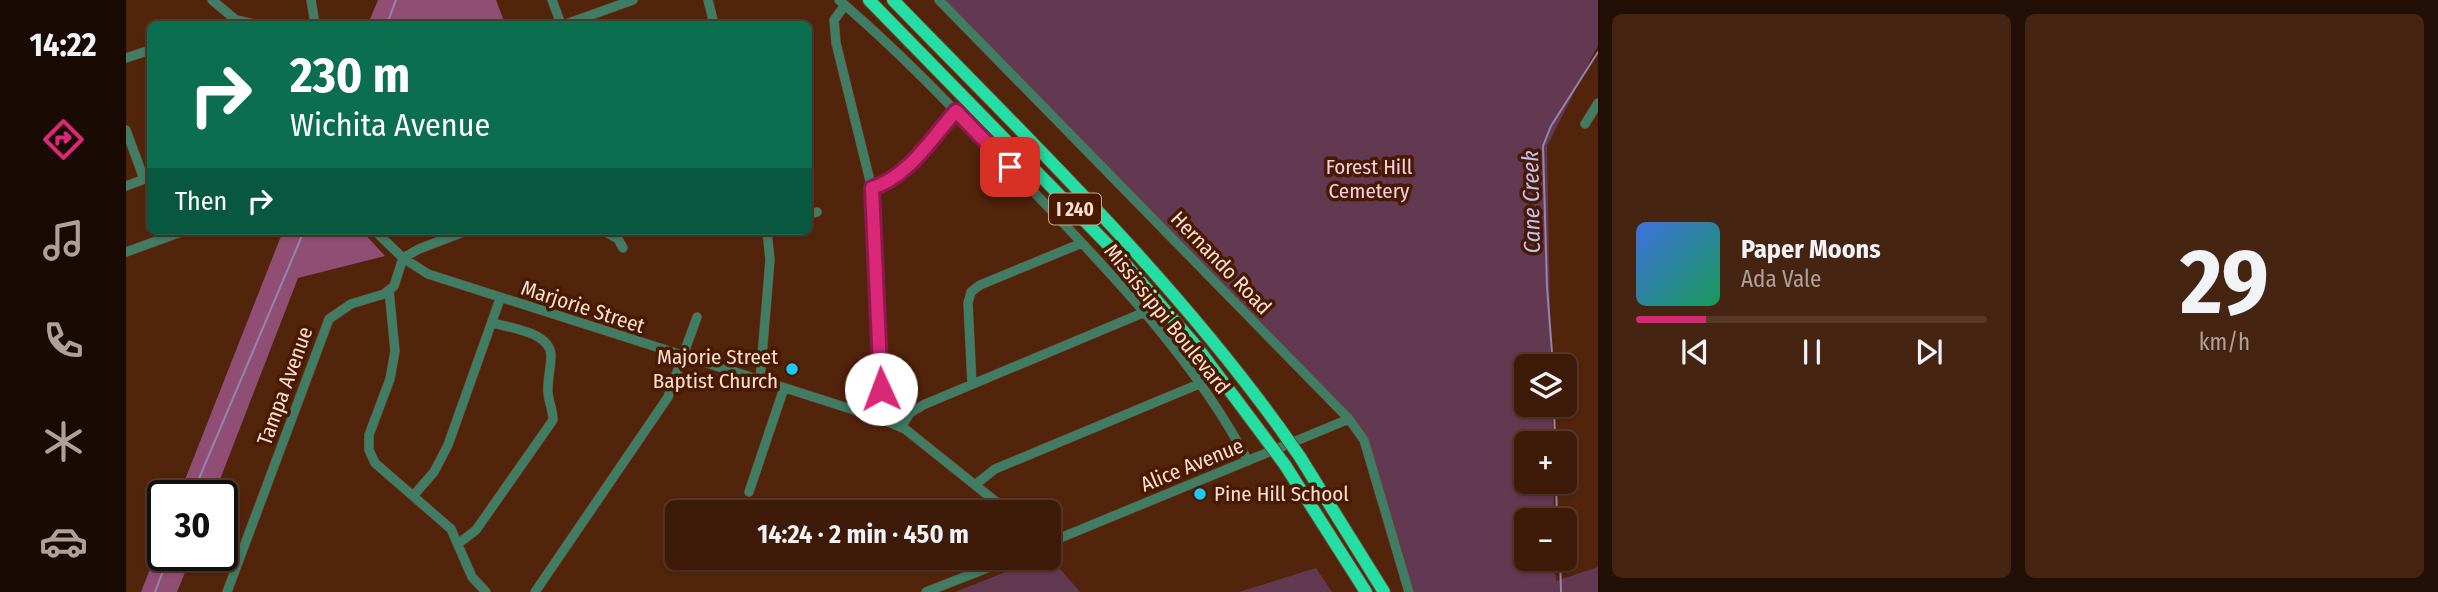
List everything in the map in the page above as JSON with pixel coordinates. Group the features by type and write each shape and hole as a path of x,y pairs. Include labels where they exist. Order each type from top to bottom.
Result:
{"highway":[{"name":"I 240","path":"869,0 1115,252 1197,347 1285,465 1366,592"},
{"name":"I 240","path":"893,0 1093,203 1220,349 1300,457 1384,592"}],"street":[{"path":"212,0 240,21"},
{"path":"311,0 314,21"},
{"path":"552,0 562,21"},
{"path":"573,21 634,0"},
{"path":"708,0 713,21"},
{"name":"Hernando Road","path":"940,0 1349,419 1364,440 1409,592"},
{"path":"842,2 834,20 836,43 872,188 881,389 874,417"},
{"name":"Mississippi Boulevard","path":"842,2 900,54 956,111 1145,313 1228,423 1248,461"},
{"path":"126,58 147,51"},
{"path":"1585,124 1598,103"},
{"path":"872,188 892,180 905,169 956,111"},
{"path":"126,130 147,178 126,186"},
{"path":"126,252 173,235"},
{"name":"Marjorie Street","path":"379,235 403,258 428,274 901,427 995,500"},
{"path":"456,235 403,258 394,286 389,290 395,351 390,379 369,435 369,450 375,463 451,528 472,577 486,592"},
{"path":"611,235 618,239 623,247"},
{"path":"760,380 770,260 767,235"},
{"path":"972,384 968,303 971,292 980,285 1082,243"},
{"name":"Tampa Avenue","path":"229,591 329,319 351,304 384,295 389,290"},
{"path":"413,496 434,472 449,445 500,299"},
{"path":"901,427 915,408 1145,313"},
{"path":"535,592 668,397 696,317"},
{"path":"459,543 476,530 553,420 548,393 551,353 549,346 535,336 492,323"},
{"path":"976,484 995,469 1199,384"},
{"path":"749,492 784,388"},
{"name":"Alice Avenue","path":"1061,538 1349,419"},
{"path":"926,592 982,570"}],"green space":[{"name":"Forest Hill Cemetery","path":"945,0 1598,0 1598,45 1547,146 1551,354 1514,354 1514,417 1552,417 1553,431 1514,431 1514,494 1553,494 1554,508 1514,508 1514,571 1556,571 1556,581 1598,567 1598,592 1413,592 1361,429"},
{"path":"1316,568 1332,592 1239,592"},
{"path":"1011,570 1061,570 1080,592 955,592"}],"shaded area":[{"path":"378,0 496,0 504,21 369,21"},
{"path":"281,235 366,235 385,256 298,278 220,480 185,480"},
{"path":"149,571 186,571 177,592 141,592"}],"waterway":[{"path":"388,21 396,0"},
{"name":"Cane Creek","path":"1552,354 1547,287 1543,146 1551,126 1598,52"},
{"path":"198,480 302,235"},
{"name":"Cane Creek","path":"1554,417 1555,431"},
{"name":"Cane Creek","path":"1556,494 1557,508"},
{"path":"155,592 163,571"},
{"name":"Cane Creek","path":"1560,571 1561,592"}],"place":[{"name":"Majorie Street Baptist Church","path":"792,369"},
{"name":"Pine Hill School","path":"1200,494"}],"route":[{"path":"881,389 872,188 892,180 905,169 956,111 1010,167"}]}
